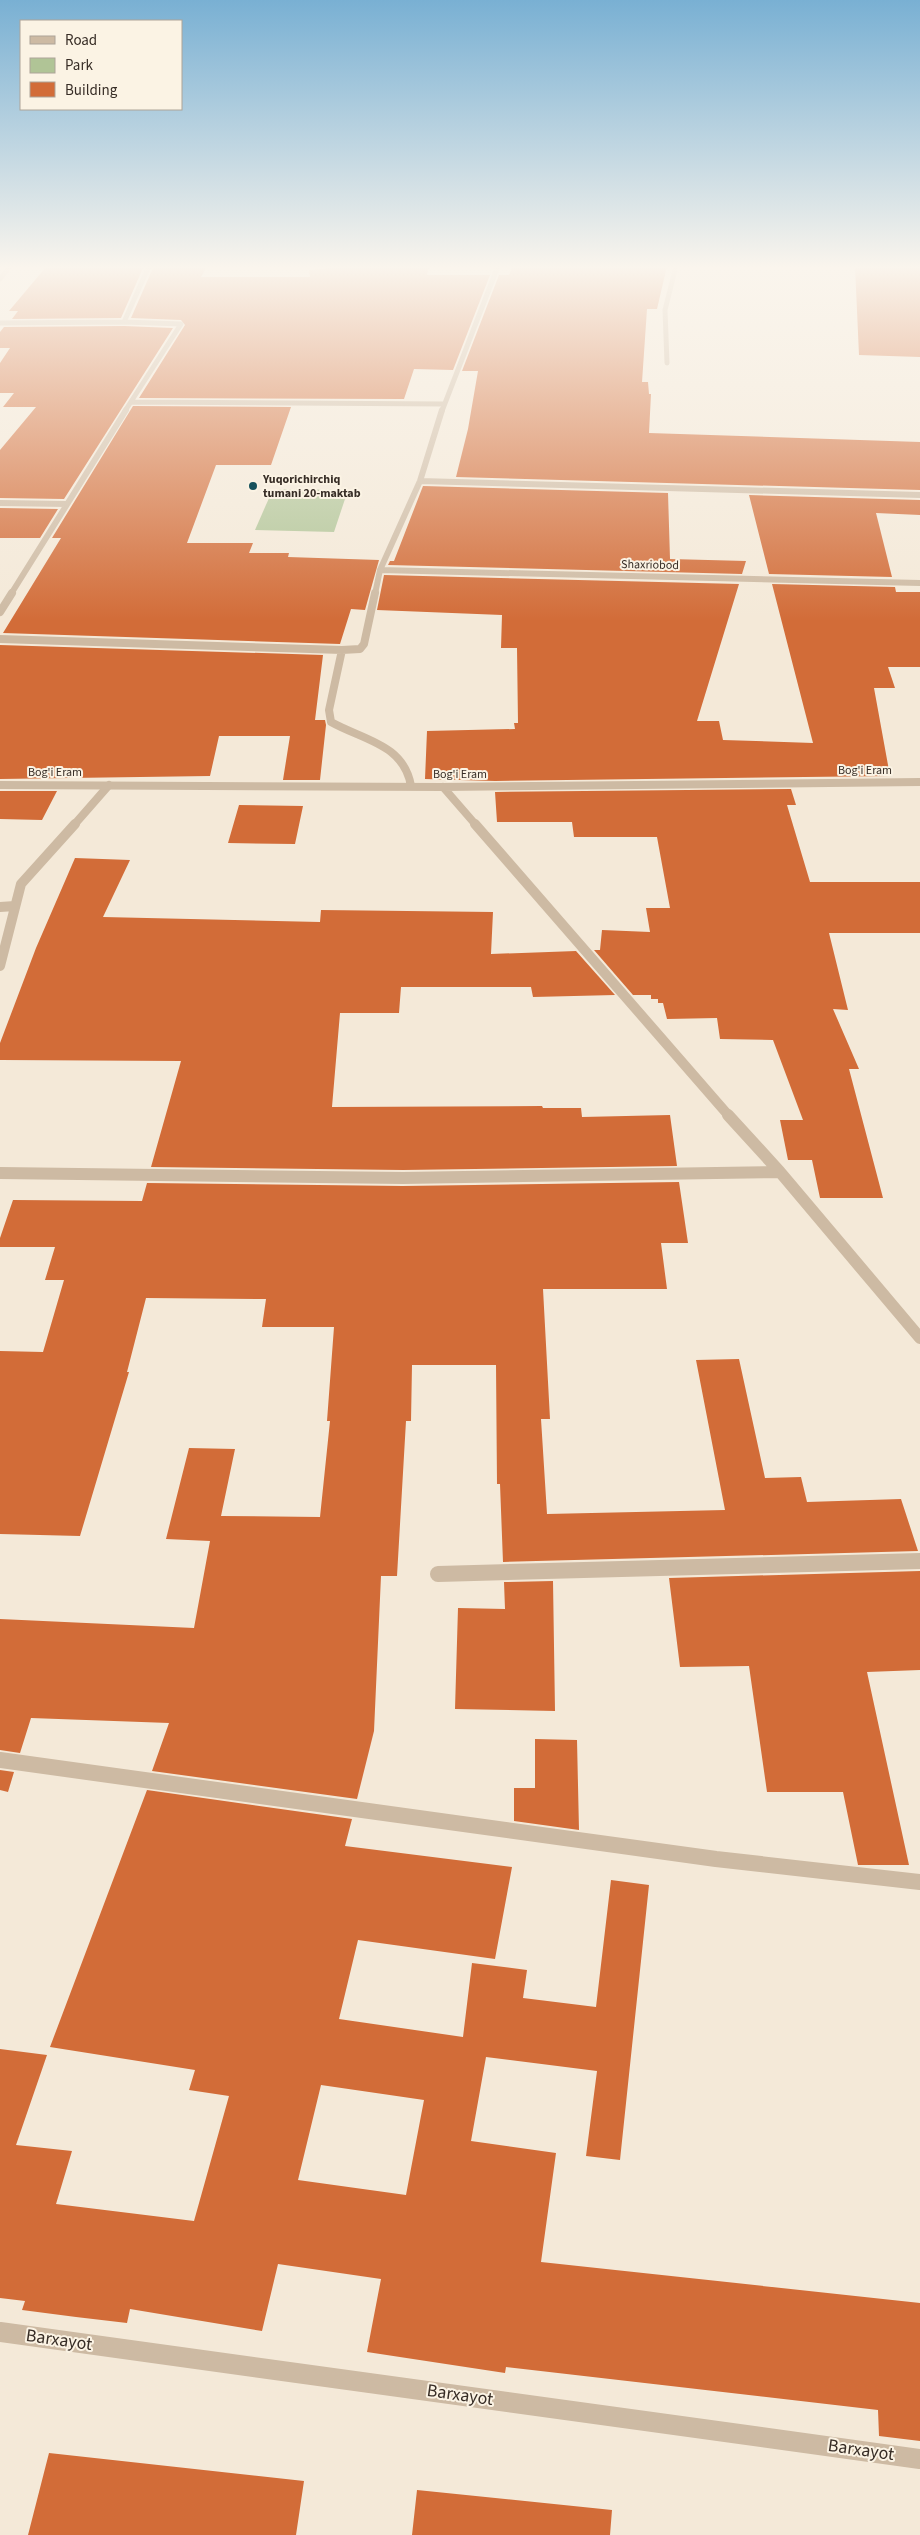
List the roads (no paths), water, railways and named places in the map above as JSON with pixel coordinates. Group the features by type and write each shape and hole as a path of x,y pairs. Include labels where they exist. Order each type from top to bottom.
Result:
{"street":[{"path":"0,612 142,384"},
{"path":"0,639 239,648 360,649 364,644 380,570 420,482 452,384"},
{"path":"131,402 444,404"},
{"path":"420,482 920,496"},
{"path":"0,504 66,504"},
{"name":"Shaxriobod","path":"380,570 920,583"},
{"path":"342,650 329,710 331,722 344,731 374,741 395,753 411,773 411,786"},
{"name":"Bog'i Eram","path":"0,785 443,787 920,782"},
{"path":"0,966 21,884 110,785"},
{"path":"443,787 759,1151 780,1172 920,1338"},
{"path":"0,907 14,906"},
{"path":"0,1173 403,1178 780,1172"},
{"path":"438,1574 920,1561"},
{"path":"0,1760 716,1859 920,1882"},
{"name":"Barxayot","path":"0,2332 920,2458"}],"place":[{"name":"Yuqorichirchiq tumani 20-maktab","path":"253,486"}]}
